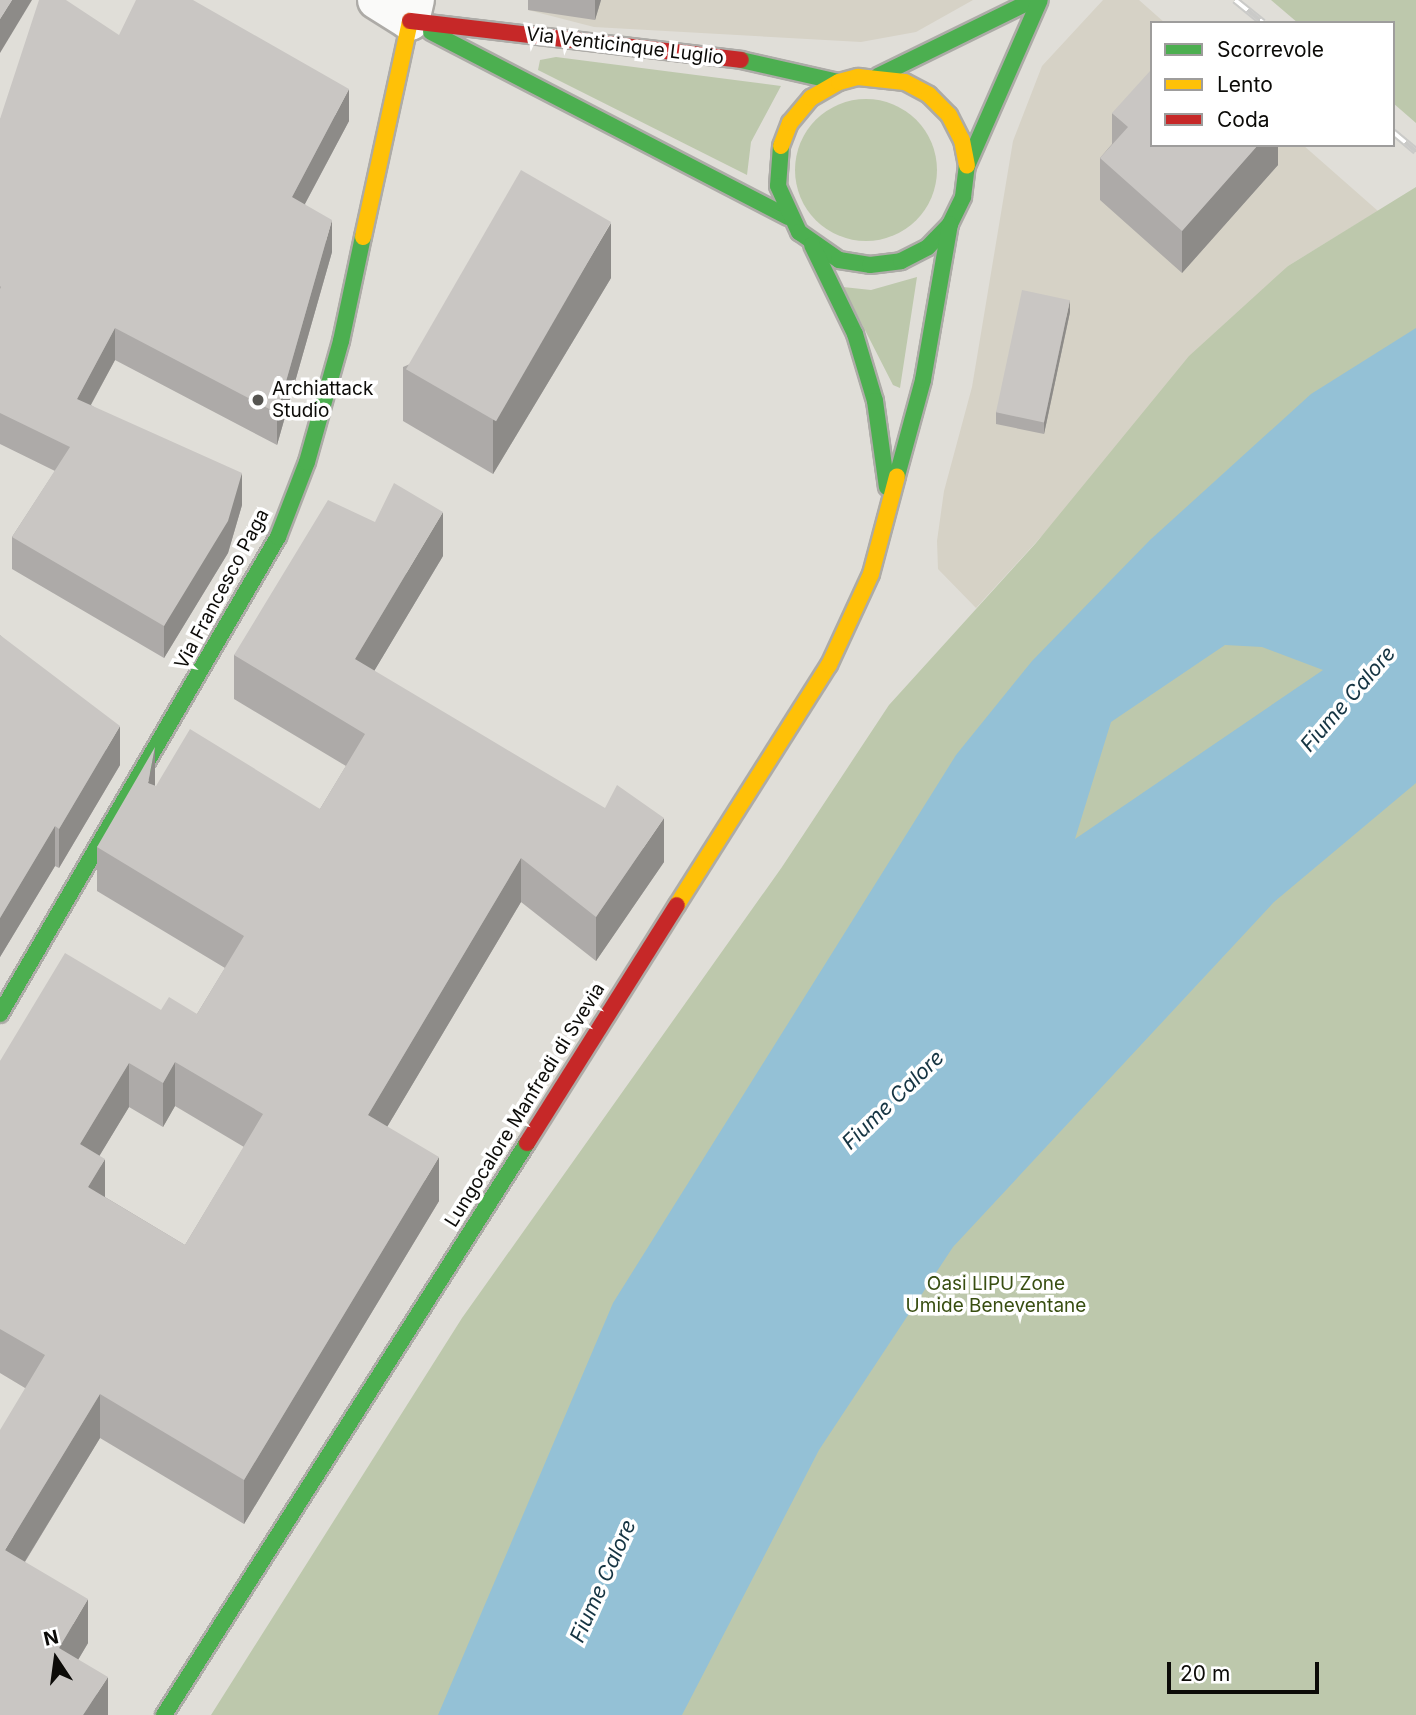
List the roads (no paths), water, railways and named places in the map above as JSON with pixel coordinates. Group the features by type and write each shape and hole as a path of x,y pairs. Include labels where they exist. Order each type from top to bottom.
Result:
{"street":[{"name":"Via Venticinque Luglio","path":"377,0 413,10 738,60 839,82"},
{"path":"1033,0 878,76 839,82 811,98 790,122 778,153 778,186 788,217 812,245 839,260 870,265 901,261 929,247 950,224 963,197 967,166 1040,0"},
{"name":"Via Venticinque Luglio","path":"413,10 788,217"},
{"name":"Via Francesco Paga","path":"0,1014 278,537 307,463 341,341 413,10"},
{"path":"878,76 905,82 929,95 949,115 962,139 967,166"},
{"name":"Lungocalore Manfredi di Svevia","path":"164,1715 829,666 871,574 923,380 950,224"},
{"name":"Lungocalore Manfredi di Svevia","path":"812,245 855,334 875,401 889,502"}],"water":[{"name":"Fiume Calore","path":"1416,328 1416,783 1274,902 953,1247 819,1450 682,1715 438,1715 613,1303 956,755 1032,661 1150,540 1311,394","holes":["1225,645 1262,647 1323,670 1075,839 1111,722"]}],"railway":[{"path":"1235,0 1261,21"},
{"path":"1395,134 1416,151"}],"place":[{"name":"Archiattack Studio","path":"258,400"}],"park label":[{"name":"Oasi LIPU Zone Umide Beneventane","path":"996,1295"}]}
